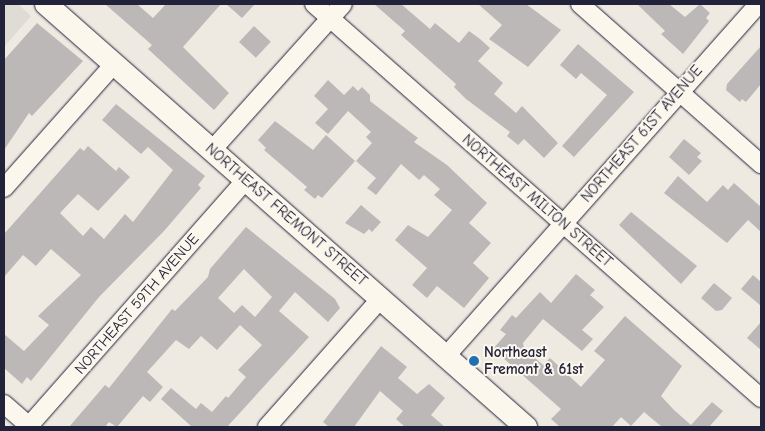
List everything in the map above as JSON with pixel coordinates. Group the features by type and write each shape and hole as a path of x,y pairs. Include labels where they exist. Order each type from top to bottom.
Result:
{"main road":[{"name":"NORTHEAST FREMONT STREET","path":"46,4 446,356 514,423"}],"street":[{"name":"NORTHEAST MILTON STREET","path":"314,4 761,398"},
{"path":"212,150 329,17 343,4"},
{"path":"580,4 761,164"},
{"name":"NORTHEAST 61ST AVENUE","path":"446,356 759,4"},
{"path":"4,188 114,64"},
{"name":"NORTHEAST 59TH AVENUE","path":"29,427 246,180"},
{"path":"267,427 381,298"},
{"path":"4,404 29,427"}],"shaded area":[{"path":"4,4 18,4 31,16 4,47"}],"building":[{"path":"105,4 137,4 153,18 166,4 221,4 183,47 229,93 214,110 148,49 152,45"},
{"path":"226,4 255,4 242,18"},
{"path":"374,4 401,4 430,29 435,23 459,43 469,31 480,39 490,48 478,61 503,83 494,94 516,113 522,106 558,143 544,158 524,139 518,145 507,136 510,132 466,99 454,87 456,84 401,35 405,31"},
{"path":"478,4 526,4 561,30 528,67 489,39 502,25"},
{"path":"637,4 669,4 685,17 700,4 710,13 706,18 709,21 683,54 661,34 665,31"},
{"path":"37,23 83,61 32,116 29,113 4,150 4,60"},
{"path":"254,26 271,42 256,58 239,42"},
{"path":"578,44 634,92 574,157 562,146 607,95 581,73 576,79 560,65"},
{"path":"761,46 761,84 746,102 742,99 740,102 726,90 727,84"},
{"path":"328,80 344,95 353,86 358,91 362,87 370,95 370,101 418,138 414,142 447,165 487,203 469,223 491,243 473,263 489,278 464,308 437,286 427,298 412,285 427,268 395,240 408,225 428,237 452,210 434,195 440,189 424,175 419,180 401,164 376,195 367,188 376,178 356,161 372,143 366,137 371,132 348,111 328,134 315,123 328,109 314,96"},
{"path":"116,104 205,176 198,185 201,188 164,231 99,297 31,381 27,377 22,384 4,368 4,334 24,351 49,325 38,316 81,275 51,249 36,266 23,255 4,277 4,234 80,148 84,151 88,146 116,171 119,167 130,177 98,211 78,194 60,213 83,236 91,227 104,239 125,214 133,222 173,170 148,147 141,154 102,120"},
{"path":"275,121 313,150 326,135 355,161 322,198 318,195 315,199 304,190 307,187 264,150 266,148 258,140"},
{"path":"684,139 701,153 697,157 702,161 689,175 669,157"},
{"path":"678,176 707,202 723,185 728,190 734,183 761,207 761,232 748,220 727,243 664,193"},
{"path":"361,205 381,222 372,232 369,229 364,234 345,223"},
{"path":"631,212 697,266 681,284 619,225"},
{"path":"246,227 335,299 340,308 328,322 295,292 279,311 309,337 227,427 192,427 161,399 171,388 196,409 201,403 212,412 226,396 228,398 246,377 238,370 262,345 240,325 217,350 201,336 189,349 176,340 147,372 163,387 150,402 143,396 117,427 109,422 105,427 69,427 105,385 109,388 172,309 175,311 208,277 210,269","holes":["244,269 272,297 255,317 242,305 234,313 218,298"]},
{"path":"576,274 595,290 590,295 604,307 582,330 593,339 582,351 543,319 523,343 524,348 543,365 550,358 581,387 605,360 594,351 625,316 682,366 661,396 674,410 691,425 712,402 723,411 709,427 662,427 644,412 631,426 621,417 612,427 560,427 551,419 561,409 493,349 506,334 500,330 512,315 516,318 540,292 551,303"},
{"path":"753,275 761,282 761,306 741,289"},
{"path":"714,283 732,298 722,310 716,311 701,298"},
{"path":"761,322 761,350 747,338"},
{"path":"381,346 407,367 398,378 417,394 429,384 445,398 431,415 445,427 405,427 396,419 403,411 380,391 354,427 329,427 323,422"}],"place":[{"name":"Northeast Fremont & 61st","path":"474,361"}]}
